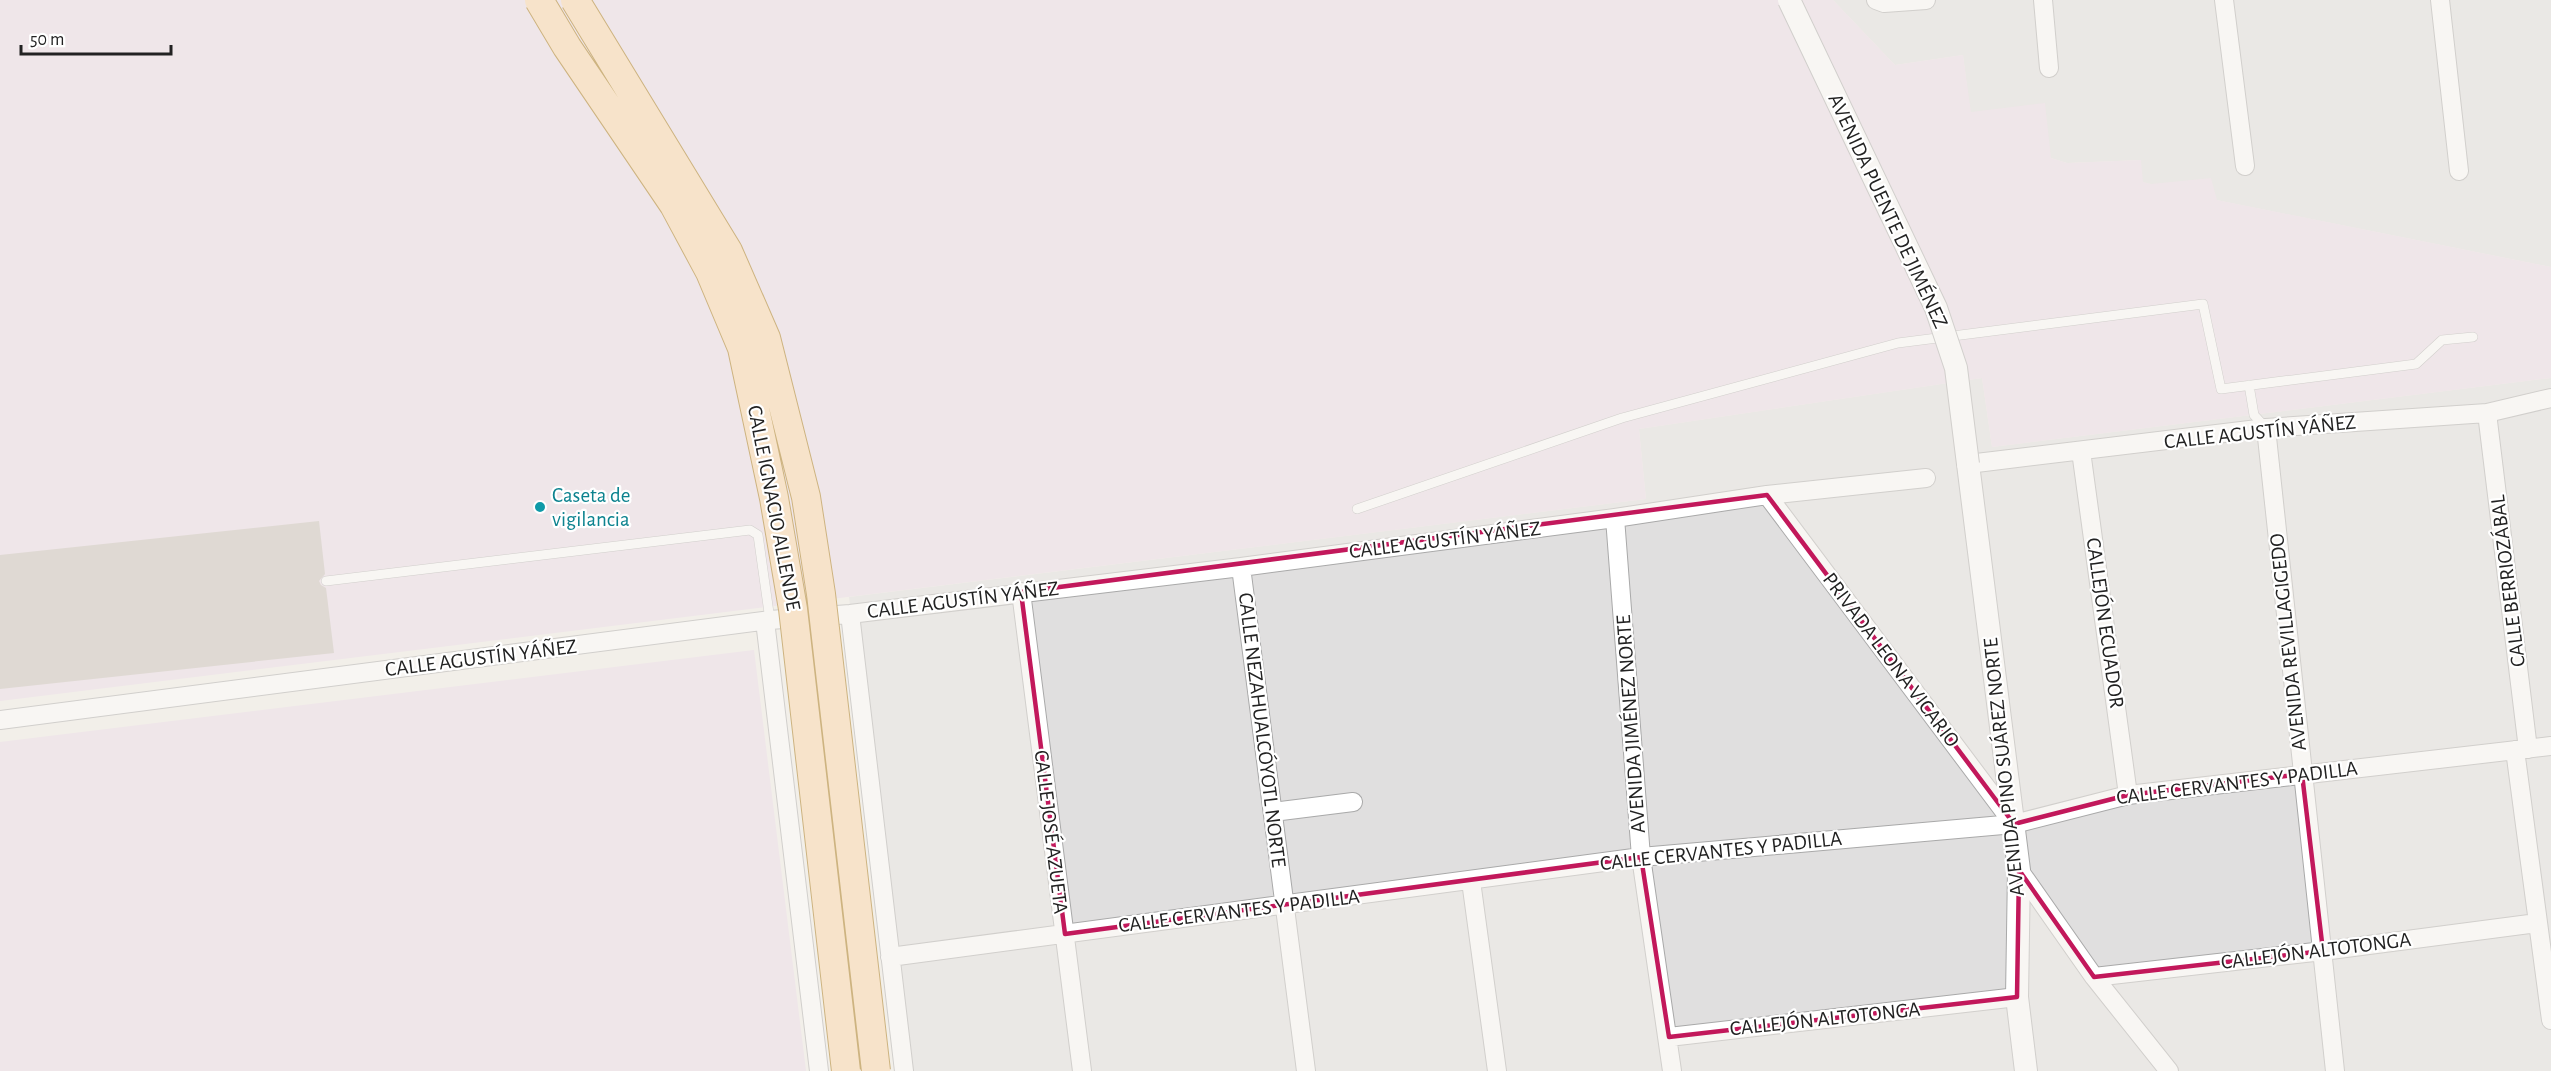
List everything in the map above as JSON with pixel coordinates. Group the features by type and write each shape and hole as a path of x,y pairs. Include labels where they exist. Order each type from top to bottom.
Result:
{"main road":[{"name":"CALLE IGNACIO ALLENDE","path":"539,0 567,47 674,205 710,272 742,348 774,498 794,609 846,1071"},
{"name":"CALLE IGNACIO ALLENDE","path":"575,0 728,251 766,338 806,497 821,594 876,1071"}],"street":[{"name":"AVENIDA PUENTE DE JIMÉNEZ","path":"1789,0 1936,308 1956,368 1968,464"},
{"path":"1876,0 1884,3 1926,0"},
{"path":"2043,0 2049,68"},
{"path":"2224,0 2245,166"},
{"path":"2440,0 2459,171"},
{"name":"CALLE AGUSTÍN YÁÑEZ","path":"1968,464 2266,428 2487,413 2551,398"},
{"name":"CALLE BERRIOZÁBAL","path":"2487,413 2537,923 2551,1020"},
{"name":"AVENIDA REVILLAGIGEDO","path":"2266,428 2335,1071"},
{"name":"CALLEJÓN ECUADOR","path":"2081,452 2128,795"},
{"name":"AVENIDA PINO SUÁREZ NORTE","path":"1968,464 2019,870 2017,997 2026,1071"},
{"name":"CALLE AGUSTÍN YÁÑEZ","path":"0,720 767,620 850,614 1241,567 1615,518 1767,495 1926,478"},
{"name":"PRIVADA LEONA VICARIO","path":"1767,495 2014,824"},
{"name":"AVENIDA JIMÉNEZ NORTE","path":"1615,518 1641,857 1669,1036 1672,1071"},
{"name":"CALLE NEZAHUALCÓYOTL NORTE","path":"1241,567 1306,1071"},
{"name":"CALLE JOSÉ AZUETA","path":"1021,592 1082,1071"},
{"path":"850,614 904,1071"},
{"name":"CALLE IGNACIO ALLENDE","path":"767,620 819,1071"},
{"name":"CALLE CERVANTES Y PADILLA","path":"890,957 1641,857 2014,824 2128,795 2551,746"},
{"path":"1273,812 1353,802"},
{"path":"2019,870 2094,976 2169,1071"},
{"path":"1471,881 1497,1071"},
{"name":"CALLEJÓN ALTOTONGA","path":"2094,976 2323,951 2537,923"},
{"name":"CALLEJÓN ALTOTONGA","path":"1669,1036 2017,997"}],"lane":[{"path":"1357,510 1622,418 1898,343 2203,304 2221,389 2416,364 2442,340 2473,337"},
{"path":"2248,385 2254,415 2266,428"},
{"path":"326,580 750,530 758,535 767,620"}],"highlighted area":[{"path":"1767,495 2014,824 2128,795 2302,774 2323,951 2094,977 2019,870 2017,997 1669,1037 1641,857 1065,934 1021,592"}],"shaded area":[{"path":"0,0 1833,0 1895,65 1963,55 1971,112 2045,103 2051,158 2067,163 2141,160 2143,182 2151,184 2211,178 2217,200 2551,267 2551,378 1992,447 1982,378 1639,429 1646,499 0,701"},
{"path":"1833,0 2551,0 2551,267 2216,200 2142,182 2140,160 2067,163 2051,158 1970,112 1963,55 1895,65"},
{"path":"1982,378 1992,447 2551,378 2551,1071 909,1071 849,597 1646,499 1639,429"},
{"path":"754,650 806,1071 0,1071 0,742"}],"building":[{"path":"319,521 325,574 319,581 326,588 334,653 0,689 0,555"}],"place":[{"name":"Caseta de vigilancia","path":"540,507"}]}
